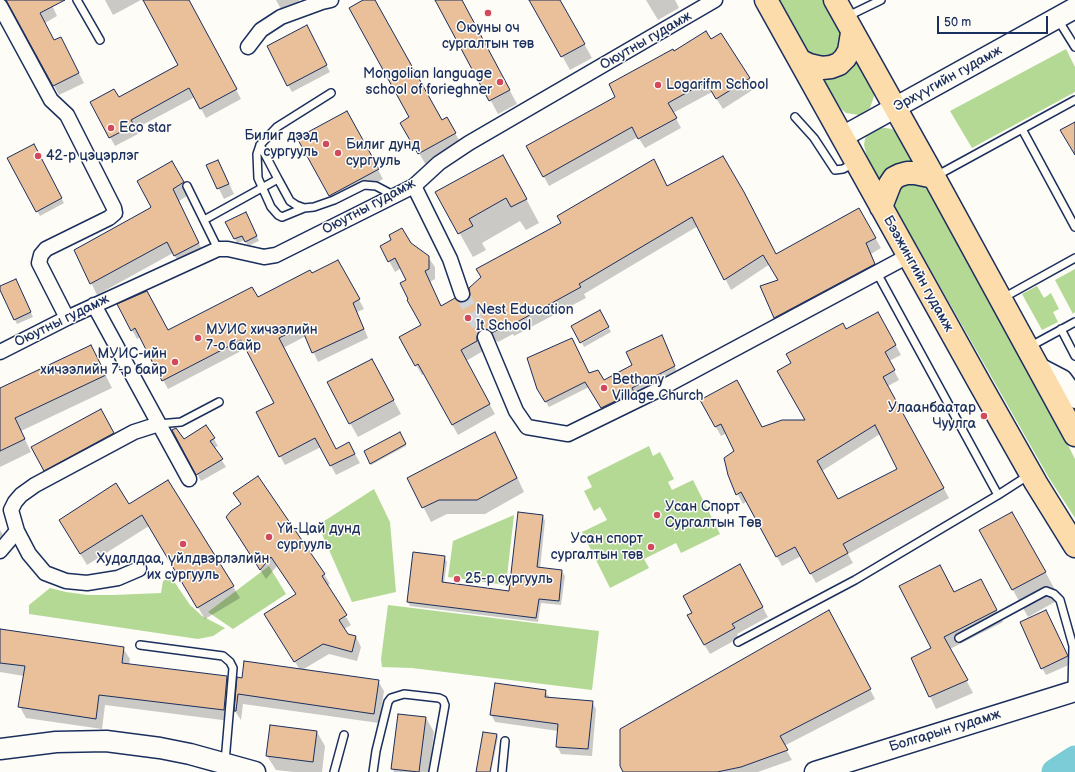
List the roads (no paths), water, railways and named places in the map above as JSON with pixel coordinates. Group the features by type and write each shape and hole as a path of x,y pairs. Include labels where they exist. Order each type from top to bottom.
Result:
{"main road":[{"name":"Бээжингийн гудамж","path":"766,0 1033,478 1075,546"},
{"path":"801,61 809,65 822,68 832,67 839,64 845,58 849,51 844,17"},
{"path":"844,17 1002,299 1075,434"},
{"path":"881,207 894,178 907,173 934,177"}],"street":[{"path":"248,47 261,30 282,17 331,0"},
{"name":"Оюутны гудамж","path":"0,352 94,305 218,249 228,249 264,257 276,255 414,186 439,163 469,143 715,0"},
{"path":"0,6 51,100 67,115 114,208 115,213 108,218 46,249 40,255 39,263 67,318"},
{"name":"Эрхүүгийн гудамж","path":"842,137 1075,8"},
{"path":"414,186 450,259 462,294"},
{"path":"484,337 516,411 527,427 568,434 656,392 908,256"},
{"path":"94,305 189,479"},
{"path":"1039,368 1062,380 1075,398"},
{"path":"139,569 118,578 87,583 66,581 45,573 28,554 16,531 11,510 21,494 75,463 134,432 159,424"},
{"path":"0,551 16,531"},
{"name":"Болгарын гудамж","path":"815,772 1074,694"},
{"path":"0,748 56,742 106,741 160,748 190,754 255,772"}],"lane":[{"path":"77,0 100,40"},
{"path":"844,17 881,0"},
{"path":"1057,18 1075,47"},
{"path":"331,93 277,127 260,144 256,154 258,178 271,207 278,215 282,217 304,208 314,207 334,200 364,185 376,186 395,196"},
{"path":"934,177 1075,100"},
{"path":"795,117 814,138 835,170 843,169 856,162"},
{"path":"1022,129 1075,227"},
{"path":"260,144 290,200 296,206 304,208"},
{"path":"204,220 278,179"},
{"path":"187,186 218,249"},
{"path":"1002,299 1075,258"},
{"path":"876,273 998,495"},
{"path":"1028,347 1075,322"},
{"path":"1061,329 1075,356"},
{"path":"159,424 181,422 219,402"},
{"path":"738,642 855,580 998,495 1033,478"},
{"path":"959,638 1046,592 1054,594 1060,600 1073,646 1074,694"},
{"path":"140,645 223,656 230,662 233,668 225,764"},
{"path":"373,772 376,751 388,702 391,698 404,694 439,698 443,700 445,705 433,772"},
{"path":"334,772 344,735"},
{"path":"502,772 505,741"}],"waterway":[{"path":"1055,772 1075,759"}],"tunnel":[{"path":"462,294 485,337"}],"place":[{"name":"Оюуны оч сургалтын төв","path":"488,13"},
{"name":"Mongolian language school of forieghner","path":"500,82"},
{"name":"Logarifm School","path":"658,85"},
{"name":"Eco star","path":"111,128"},
{"name":"Билиг дээд сургууль","path":"326,144"},
{"name":"Билиг дунд сургууль","path":"338,153"},
{"name":"42-р цэцэрлэг","path":"38,156"},
{"name":"Nest Education It School","path":"468,318"},
{"name":"МУИС хичээлийн 7-о байр","path":"198,338"},
{"name":"МУИС-ийн хичээлийн 7-р байр","path":"175,362"},
{"name":"Bethany Village Church","path":"604,388"},
{"name":"Улаанбаатар Чуулга","path":"984,416"},
{"name":"Усан Спорт Сургалтын Төв","path":"657,515"},
{"name":"Үй-Цай дунд сургууль","path":"269,537"},
{"name":"Худалдаа, үйлдвэрлэлийн их сургууль","path":"183,544"},
{"name":"Усан спорт сургалтын төв","path":"651,547"},
{"name":"25-р сургууль","path":"457,579"}]}
